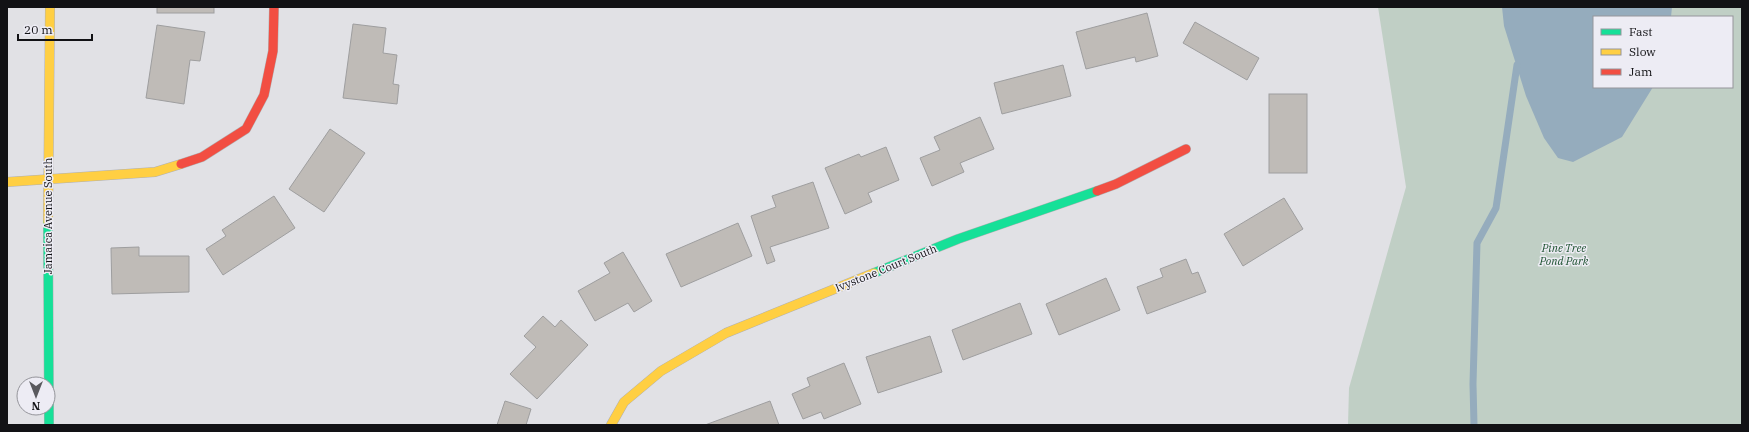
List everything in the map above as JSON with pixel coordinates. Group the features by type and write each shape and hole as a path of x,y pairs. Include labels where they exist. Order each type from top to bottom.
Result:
{"street":[{"name":"Jamaica Avenue South","path":"49,425 48,180 50,7"},
{"path":"7,182 156,172 202,157 246,129 264,95 273,50 274,7"},
{"name":"Ivystone Court South","path":"611,425 624,402 661,371 726,333 958,239 1116,184 1186,149"}],"green space":[{"name":"Pine Tree Pond Park","path":"1378,7 1742,7 1742,425 1348,425 1349,388 1406,187"}],"water":[{"path":"1502,7 1672,7 1671,16 1593,16 1593,88 1652,88 1622,137 1573,162 1558,158 1544,138 1526,96 1504,26"}],"building":[{"path":"157,7 214,7 214,13 157,13"},
{"path":"1147,13 1158,56 1136,62 1135,57 1086,69 1076,32"},
{"path":"1195,22 1259,58 1247,80 1183,43"},
{"path":"353,24 386,28 383,53 397,55 393,84 399,85 397,104 343,98"},
{"path":"157,25 205,32 200,61 190,60 184,104 146,98"},
{"path":"1063,65 1071,96 1002,114 994,83"},
{"path":"1269,94 1307,94 1307,173 1269,173"},
{"path":"980,117 994,149 960,163 964,172 932,186 920,158 940,150 934,137"},
{"path":"330,129 365,153 324,212 289,189"},
{"path":"886,147 899,180 868,193 872,202 845,214 825,168 859,154 861,157"},
{"path":"813,182 829,228 770,247 775,261 767,264 751,216 776,207 772,196"},
{"path":"274,196 295,228 223,275 206,249 226,236 222,230"},
{"path":"1284,198 1303,229 1243,266 1224,234"},
{"path":"738,223 752,256 681,287 666,254"},
{"path":"139,247 139,256 189,256 189,292 112,294 111,248"},
{"path":"623,252 652,301 634,312 628,303 595,321 578,291 610,273 604,263"},
{"path":"1186,259 1192,274 1198,272 1206,292 1147,314 1137,287 1163,277 1160,269"},
{"path":"1106,278 1120,310 1059,335 1046,304"},
{"path":"1020,303 1032,334 963,360 952,330"},
{"path":"543,316 555,327 561,320 588,345 537,399 510,374 536,347 524,336"},
{"path":"930,336 942,372 878,393 866,357"},
{"path":"844,363 861,404 824,419 821,412 803,419 792,394 810,386 807,378"},
{"path":"505,401 531,409 526,425 497,425"},
{"path":"770,401 779,425 705,425"}],"waterway":[{"path":"1474,425 1473,384 1477,243 1496,208 1517,65"}],"traffic: fast":[{"path":"874,273 958,239 1097,191"},
{"path":"48,222 49,425"}],"traffic: slow":[{"path":"48,222 50,7"},
{"path":"7,182 155,172 181,164"},
{"path":"611,425 624,402 661,371 726,333 874,273"}],"traffic: jam":[{"path":"181,164 202,157 246,129 264,95 273,51 274,7"},
{"path":"1097,191 1116,184 1186,149"}]}
